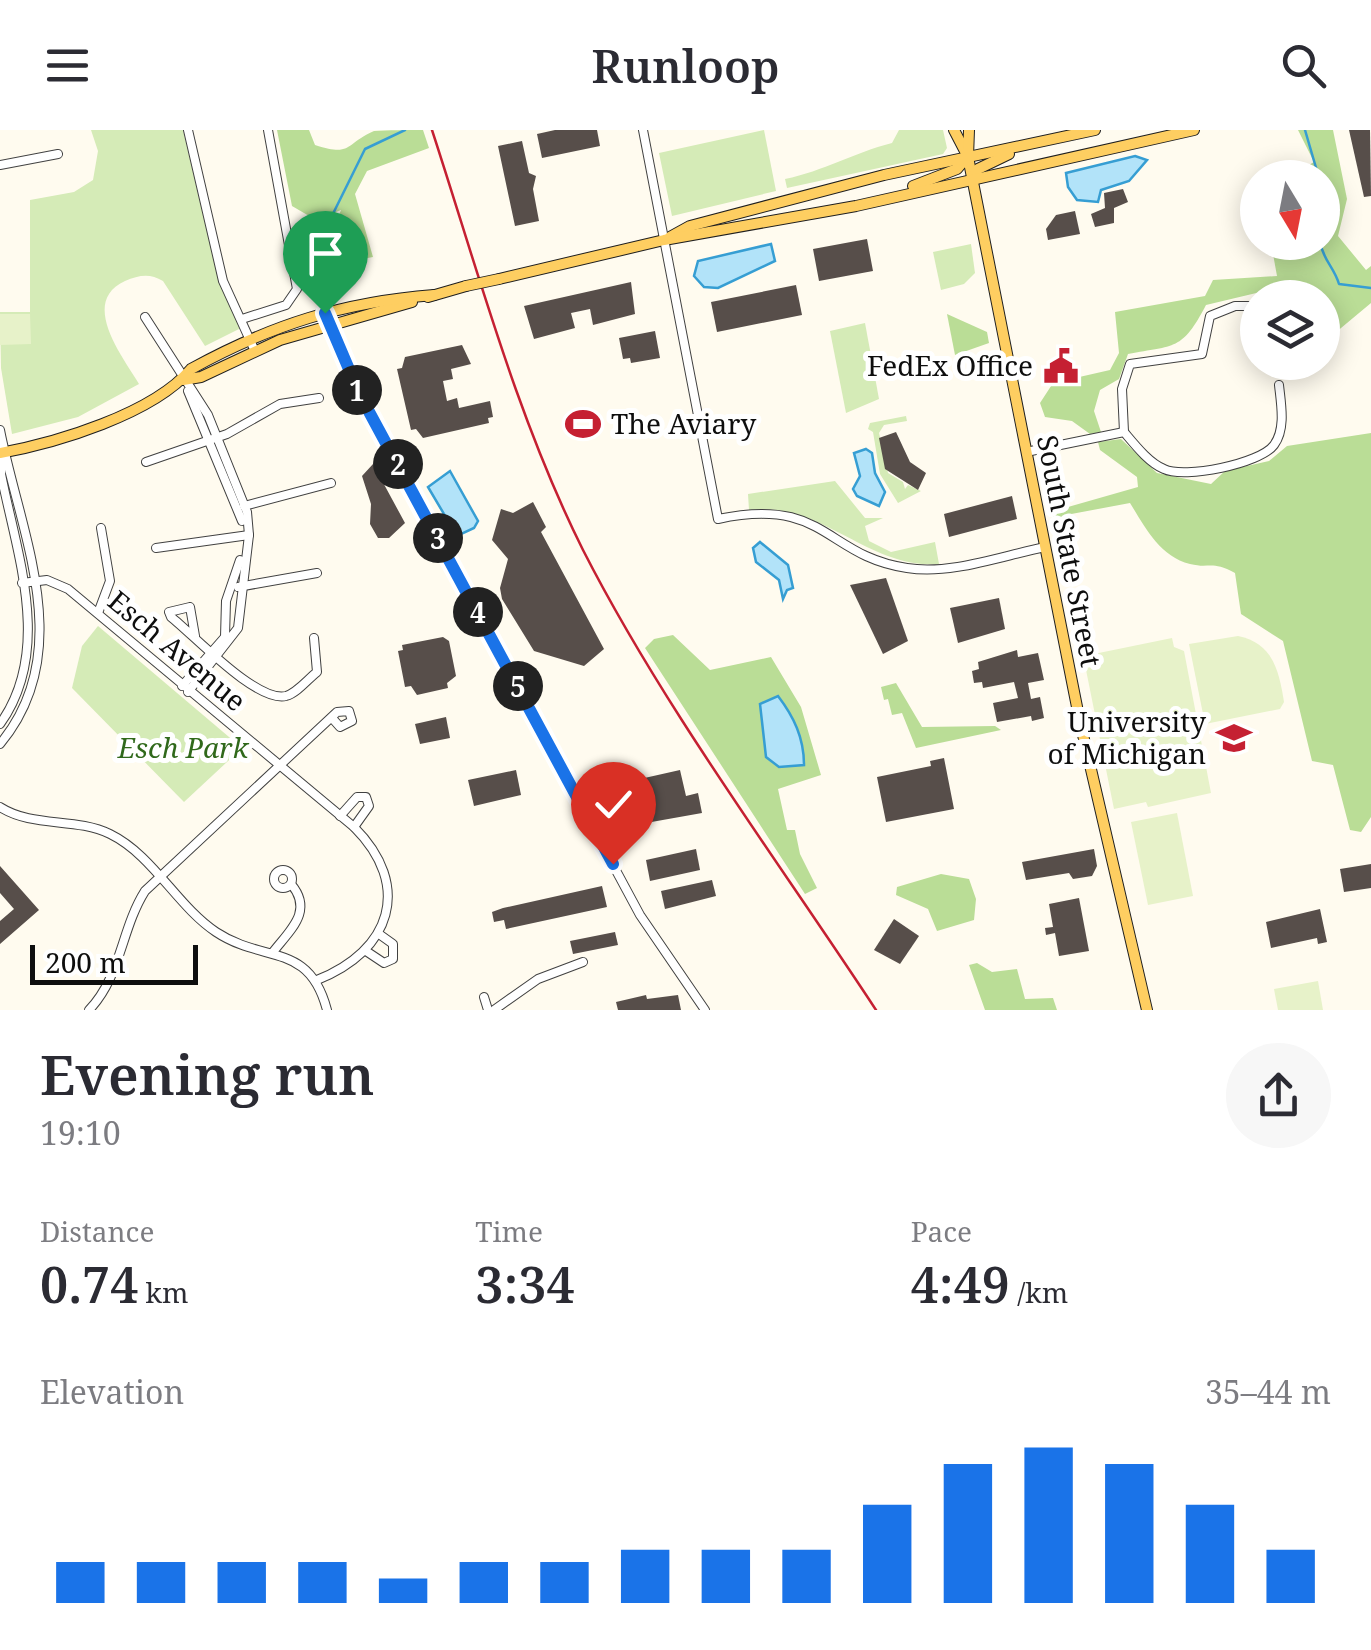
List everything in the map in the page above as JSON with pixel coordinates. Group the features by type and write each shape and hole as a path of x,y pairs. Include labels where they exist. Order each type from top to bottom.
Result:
{"main road":[{"name":"South State Street","path":"954,130 968,157"},
{"name":"South State Street","path":"969,130 968,157 1044,547 1147,1010"},
{"path":"664,240 690,226 941,162 1093,130 1099,136 1094,147 1022,162 1007,170"},
{"path":"1132,130 1133,139 1138,142"},
{"path":"1160,138 1174,130"},
{"path":"252,342 498,278 664,240 837,210 1194,130"},
{"path":"972,178 978,169 1004,156 1077,134"},
{"path":"856,206 880,194 940,177 968,157"},
{"path":"837,210 833,196 843,188 941,162"},
{"path":"745,228 786,216 790,208 786,200"},
{"path":"2,452 93,427 182,380 191,370 325,313 434,294"}],"street":[{"path":"188,130 223,281 252,342"},
{"path":"242,319 286,305 297,289 268,130"},
{"path":"644,130 718,520 758,512 797,517 872,557 909,569 946,568 1044,547"},
{"path":"0,166 58,154"},
{"path":"1240,306 1210,316 1202,354 1130,364 1122,389 1124,432 1157,466 1169,472 1184,474 1249,460 1276,444 1282,426 1279,385"},
{"path":"325,313 354,384 640,915 705,1010"},
{"path":"144,317 188,391 197,396 242,507 246,535 225,637 216,654"},
{"path":"146,462 214,438 266,410 319,398"},
{"path":"0,430 5,520 22,582 28,655 18,693 2,719 14,725"},
{"path":"1026,452 1124,432"},
{"path":"0,744 14,725 40,666 42,628 14,473 2,452"},
{"path":"242,507 331,483"},
{"path":"5,520 22,518"},
{"path":"98,613 110,588 101,528"},
{"path":"156,548 246,535"},
{"path":"235,587 317,573"},
{"path":"22,582 34,580"},
{"name":"Esch Avenue","path":"34,580 55,582 98,613 354,827 376,852 383,869 387,904 379,934 366,951 340,971 317,980"},
{"path":"185,689 238,628 235,587"},
{"path":"195,636 249,686 281,697 291,694 317,672 314,638"},
{"path":"89,1010 108,985 132,912 159,877 332,718"},
{"path":"340,816 356,797 366,797 369,806 354,827"},
{"path":"0,807 22,818 79,824 111,834 220,935 299,964 317,980 327,1010"},
{"path":"273,952 302,910 301,897 292,884"},
{"name":"Esch Avenue","path":"366,951 384,964 393,959 393,944 379,934"},
{"path":"484,997 491,1010 538,979 583,962"}],"green space":[{"path":"91,130 183,130 219,283 241,328 205,346 163,281 144,276 125,281 112,290 105,316 115,345 139,384 78,417 12,434 1,368 0,312 30,312 30,200 74,192 93,180 98,151"},
{"path":"277,130 309,130 315,145 336,150 374,131 423,130 429,148 367,171 355,194 373,257 325,266 323,257 341,210 316,220 292,206"},
{"path":"764,130 776,191 672,216 659,153"},
{"path":"899,130 943,130 947,148 943,154 787,188 785,179 892,143"},
{"path":"1298,130 1333,130 1339,160 1313,160"},
{"path":"1340,164 1347,199 1340,228"},
{"path":"1340,238 1366,270 1371,266 1371,303 1340,329 1340,280 1240,280 1240,297 1206,305 1190,331 1176,343 1128,354 1119,379 1100,390 1094,411 1101,432 1090,434 1072,421 1045,417 1040,403 1053,383 1110,370 1119,353 1115,312 1205,296 1213,280 1277,276 1274,260 1340,260"},
{"path":"971,244 975,273 964,284 941,290 933,252"},
{"path":"0,314 30,314 31,344 0,345"},
{"path":"947,314 987,332 989,343 955,355"},
{"path":"865,323 879,399 846,413 830,331"},
{"path":"906,416 907,421 884,425 879,433 888,473 903,482 905,489 908,485 921,491 898,503 880,474 873,432 868,429 870,423"},
{"path":"1371,433 1371,817 1361,832 1350,830 1333,765 1312,761 1283,641 1241,614 1235,573 1190,564 1170,554 1154,540 1130,503 1066,515 1075,565 1062,563 1051,507 1068,507 1138,487 1137,477 1100,450 1098,442 1121,439 1157,473 1211,484 1225,471 1269,461 1287,446"},
{"path":"835,481 865,518 883,518 865,526 869,541 891,552 935,542 939,564 913,563 889,556 800,515 749,510 748,494"},
{"name":"Esch Park","path":"98,626 242,748 184,802 72,688 82,646"},
{"path":"673,635 710,670 771,657 801,707 821,775 778,789 787,830 795,830 800,854 817,888 805,894 645,648 654,639"},
{"path":"1238,636 1267,652 1280,680 1284,702 1280,709 1205,724 1189,644"},
{"path":"1172,638 1174,647 1184,651 1211,793 1148,807 1146,802 1114,809 1084,660 1089,655"},
{"path":"896,683 922,727 995,726 1001,730 916,748 902,713 892,715 888,699 884,700 881,687"},
{"path":"1177,813 1193,896 1148,905 1131,822"},
{"path":"941,874 969,879 976,899 974,920 937,931 928,909 896,895 897,887"},
{"path":"977,963 992,972 1017,969 1025,999 1053,998 1057,1010 985,1010 969,965"},
{"path":"1318,981 1323,1010 1278,1010 1274,989"}],"water":[{"path":"1135,156 1147,160 1129,181 1101,190 1098,202 1077,200 1068,187 1066,173"},
{"path":"771,244 775,261 718,288 704,287 694,276 698,261"},
{"path":"866,449 872,453 875,473 885,492 879,506 857,496 853,489 860,476 854,453"},
{"path":"450,471 478,521 474,528 457,536 428,487"},
{"path":"760,542 788,565 793,588 787,590 783,599 779,580 756,562 753,548"},
{"path":"778,696 797,728 804,765 779,767 766,757 760,704"}],"building":[{"path":"597,130 600,146 542,158 537,134"},
{"path":"1349,130 1370,130 1371,196 1364,197"},
{"path":"522,141 529,173 536,176 533,189 539,221 515,226 498,146"},
{"path":"1123,189 1128,202 1114,208 1114,223 1095,227 1091,214 1105,208 1104,193"},
{"path":"1075,211 1080,234 1048,240 1046,229 1056,215"},
{"path":"867,239 873,271 819,281 813,249"},
{"path":"631,282 635,314 593,325 590,309 571,313 575,328 534,339 524,306"},
{"path":"796,285 802,315 717,332 711,302"},
{"path":"655,331 660,358 631,363 630,358 623,359 619,338"},
{"path":"462,345 471,364 451,369 453,379 443,381 447,401 457,398 459,408 490,401 493,417 488,418 489,423 423,438 416,429 411,430 397,369 402,368 405,357"},
{"path":"896,432 910,462 926,473 918,490 885,469 879,438"},
{"path":"373,464 405,523 389,538 378,538 370,524 371,504 362,476"},
{"path":"1012,496 1017,519 949,537 944,514"},
{"path":"533,502 546,527 541,532 604,649 584,666 534,651 502,599 500,588 508,559 492,540 501,509 513,513"},
{"path":"886,578 908,641 883,654 850,585"},
{"path":"999,598 1005,629 958,643 950,608"},
{"path":"443,637 449,641 456,676 447,683 448,688 417,695 411,686 405,687 398,651 403,650 402,645"},
{"path":"1017,650 1018,657 1038,653 1044,680 1028,683 1031,699 1040,697 1044,718 1032,721 1031,716 997,722 993,703 1018,698 1014,682 983,688 982,682 974,683 972,671 979,669 978,662"},
{"path":"446,717 450,738 420,744 415,724"},
{"path":"944,758 954,809 886,822 877,777 931,766 930,761"},
{"path":"516,770 521,795 474,806 468,780"},
{"path":"680,770 686,796 698,793 702,813 629,826 626,812 631,811 630,804 645,800 640,779"},
{"path":"696,849 700,870 650,881 646,860"},
{"path":"1094,849 1097,866 1092,876 1073,879 1069,873 1026,880 1022,862"},
{"path":"1371,864 1371,888 1344,892 1340,869"},
{"path":"0,866 39,910 0,944 0,921 14,909 0,893"},
{"path":"712,880 716,896 665,909 661,891"},
{"path":"602,886 607,907 506,929 504,920 494,922 492,912 503,908"},
{"path":"1079,898 1089,951 1059,956 1055,933 1046,935 1045,928 1053,927 1049,904"},
{"path":"1320,909 1327,942 1318,944 1317,938 1271,948 1266,922"},
{"path":"894,919 919,936 900,964 874,950"},
{"path":"615,932 618,945 573,954 570,941"},
{"path":"646,995 647,999 678,995 681,1010 618,1010 616,1002"}],"waterway":[{"path":"320,240 365,149 405,130"},
{"path":"1305,130 1314,160"},
{"path":"1327,260 1339,284 1371,288"}],"railway":[{"path":"432,130 518,396 583,550 685,726 876,1010"}],"place":[{"name":"FedEx Office","path":"1061,366"},
{"name":"The Aviary","path":"583,424"},
{"name":"University of Michigan","path":"1234,738"}],"route":[{"path":"325,313 348,373 613,864"}]}
